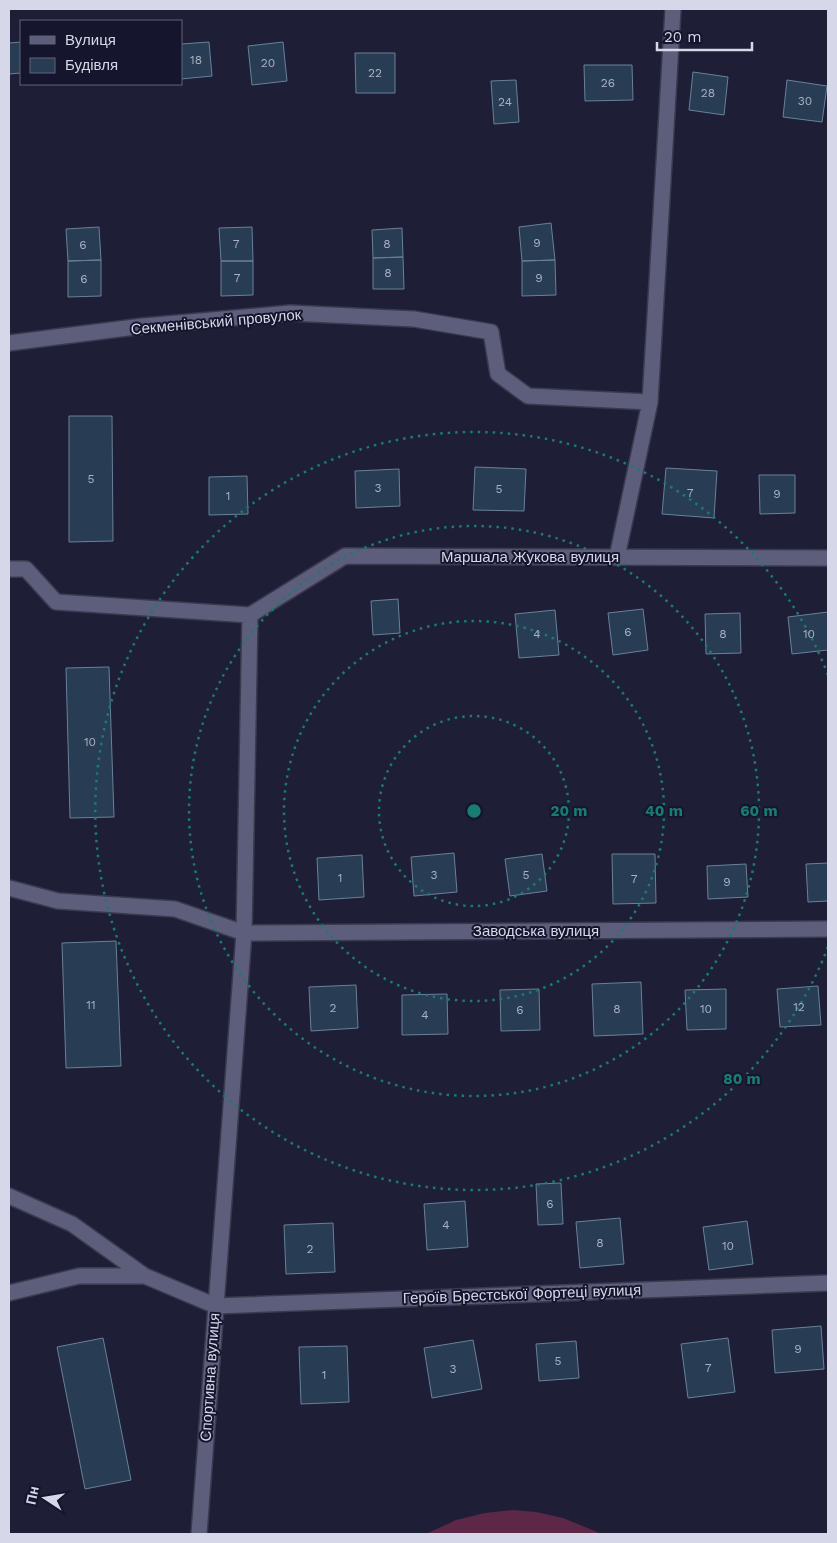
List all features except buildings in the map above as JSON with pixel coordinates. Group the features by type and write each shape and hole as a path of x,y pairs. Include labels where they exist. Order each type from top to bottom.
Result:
{"street":[{"path":"617,557 650,402 673,9"},
{"name":"Секменівський провулок","path":"9,343 143,326 290,314 414,319 491,332 498,374 528,396 650,402"},
{"name":"Маршала Жукова вулиця","path":"250,615 345,556 828,558"},
{"path":"9,569 26,569 56,602 250,615 244,933 216,1306"},
{"path":"9,888 58,901 175,908 244,933"},
{"name":"Заводська вулиця","path":"244,933 828,930"},
{"name":"Спортивна вулиця","path":"9,1196 72,1224 145,1276 216,1306 199,1534"},
{"path":"9,1293 79,1276 145,1276"},
{"name":"Героїв Брестської Фортеці вулиця","path":"216,1306 828,1283"}],"shaded area":[{"path":"513,1510 536,1512 563,1518 602,1534 426,1534 456,1520 485,1513"}]}
